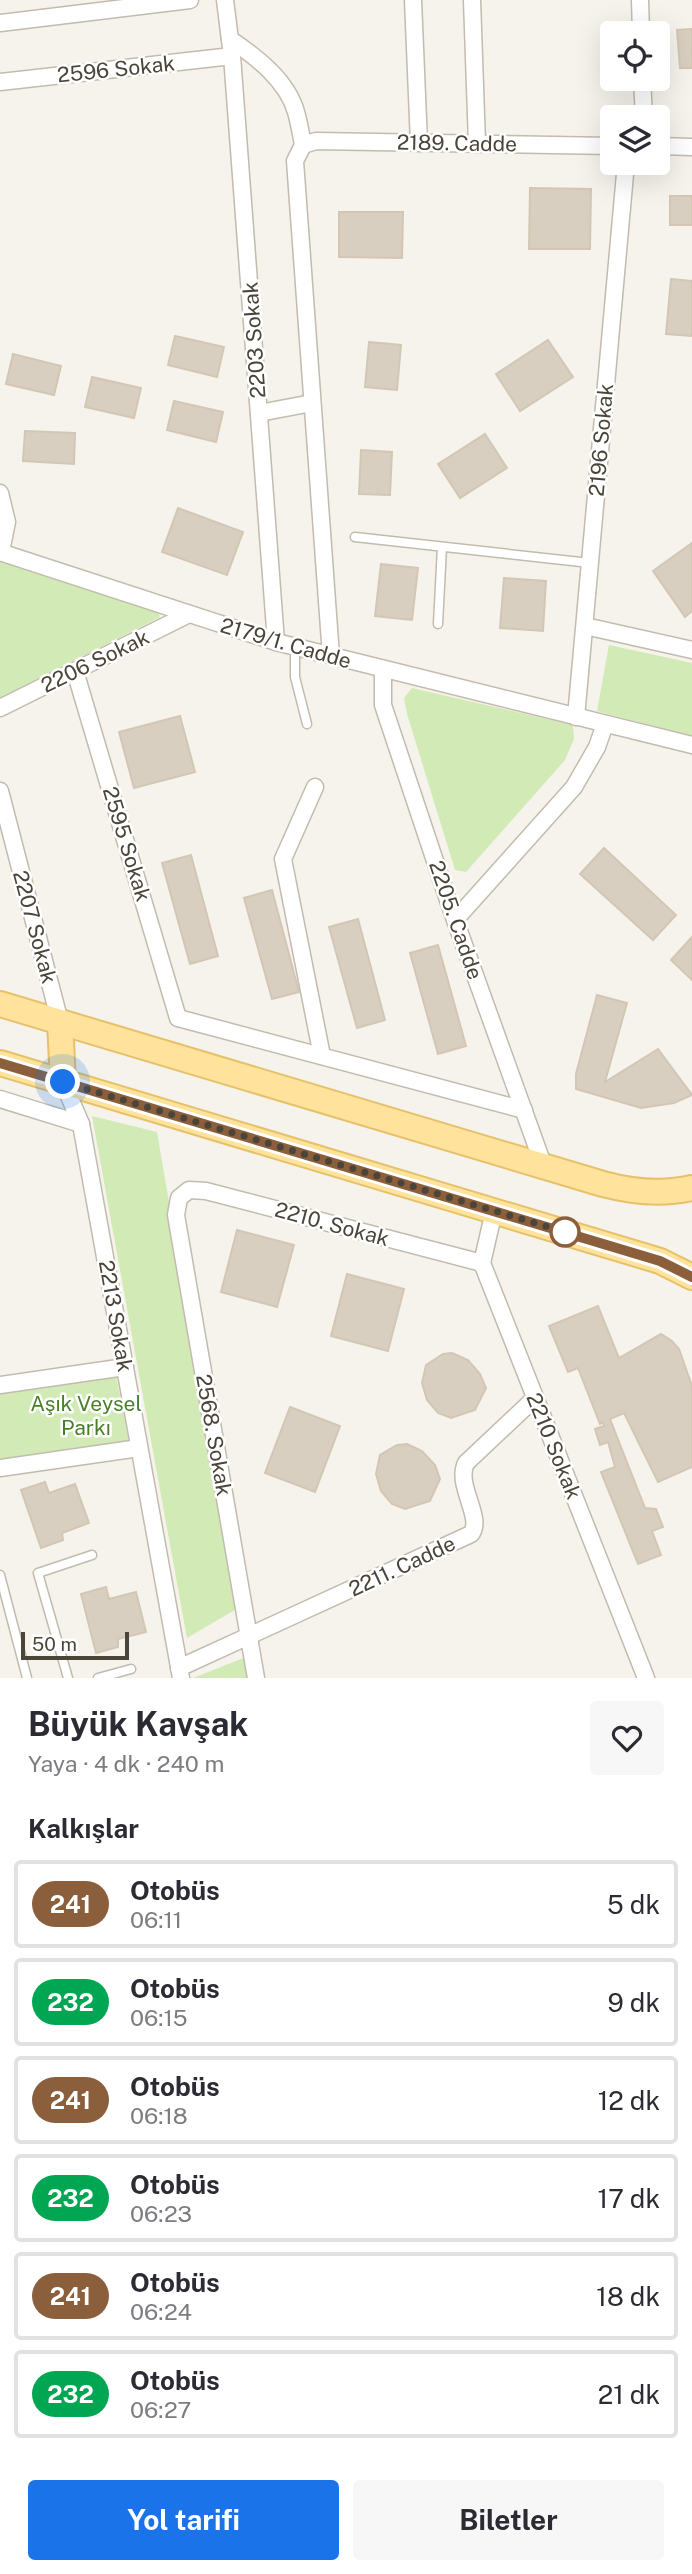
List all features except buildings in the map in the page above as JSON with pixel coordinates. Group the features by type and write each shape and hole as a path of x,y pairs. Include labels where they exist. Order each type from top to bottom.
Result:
{"main road":[{"path":"0,1004 627,1191 687,1192"},
{"path":"60,1022 63,1082"},
{"path":"0,1063 660,1261 692,1277"},
{"path":"660,1261 692,1261"}],"street":[{"path":"0,23 190,0"},
{"path":"225,0 230,39 269,70 288,93 296,110 303,145 295,160 331,656"},
{"path":"413,0 419,143"},
{"path":"472,0 477,144"},
{"path":"640,0 641,21"},
{"name":"2203 Sokak","path":"230,39 276,642"},
{"name":"2596 Sokak","path":"0,82 232,56"},
{"name":"2189. Cadde","path":"303,145 316,141 600,146"},
{"path":"670,146 692,147"},
{"name":"2196 Sokak","path":"576,717 625,175"},
{"path":"259,413 312,402"},
{"path":"0,493 7,522 1,552"},
{"name":"2179/1. Cadde","path":"1,552 276,642 692,745"},
{"name":"2206 Sokak","path":"0,708 189,614"},
{"path":"584,626 692,650"},
{"name":"2205. Cadde","path":"383,669 383,705 455,920 544,1167"},
{"name":"2595 Sokak","path":"75,671 178,1018 322,1056"},
{"path":"455,920 574,787 597,747 605,724"},
{"path":"315,788 283,859 322,1056 524,1110"},
{"name":"2207 Sokak","path":"0,791 60,1022"},
{"name":"2213 Sokak","path":"63,1082 81,1124 180,1673"},
{"path":"0,1099 81,1124"},
{"name":"2210. Sokak","path":"183,1193 189,1190 205,1191 482,1263"},
{"name":"2568. Sokak","path":"183,1193 176,1207 176,1215 256,1678"},
{"path":"482,1263 494,1211"},
{"name":"2210 Sokak","path":"482,1263 646,1678"},
{"path":"0,1385 125,1367"},
{"name":"2211. Cadde","path":"180,1673 249,1636 471,1534 475,1524 462,1470 466,1462 535,1398"},
{"path":"0,1468 139,1448"}],"lane":[{"path":"355,537 590,563"},
{"path":"439,624 442,547"},
{"path":"295,647 295,677 307,724"},
{"path":"68,1678 37,1573 92,1555"},
{"path":"0,1575 27,1678"},
{"path":"98,1678 131,1669"}],"green space":[{"path":"0,557 158,611 160,617 0,698"},
{"path":"609,645 692,663 692,736 597,711"},
{"path":"412,688 573,725 574,739 565,760 466,872 455,870 407,714 404,698"},
{"path":"92,1116 157,1132 238,1608 187,1638"},
{"name":"Aşık Veysel Parkı","path":"116,1376 129,1442 0,1459 0,1393"},
{"path":"246,1657 250,1678 193,1678"}],"bus line":[{"name":"241","path":"0,1063 660,1261 692,1277"}],"route":[{"path":"63,1082 565,1232"}]}
